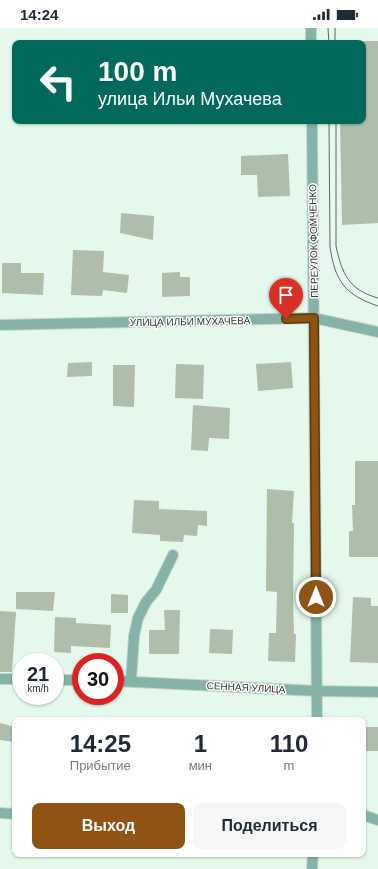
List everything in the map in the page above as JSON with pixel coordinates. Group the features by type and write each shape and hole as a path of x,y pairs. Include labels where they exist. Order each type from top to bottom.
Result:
{"street":[{"path":"311,28 311,40"},
{"name":"ПЕРЕУЛОК ФОМЧЕНКО","path":"312,124 317,717"},
{"name":"УЛИЦА ИЛЬИ МУХАЧЕВА","path":"0,325 314,318 378,332"},
{"path":"131,681 134,636 138,618 146,602 156,590 173,555"},
{"path":"0,678 12,679"},
{"name":"СЕННАЯ УЛИЦА","path":"124,681 317,691 378,692"},
{"path":"0,813 12,814"},
{"path":"366,816 378,820"},
{"path":"312,869 313,857"}],"building":[{"path":"366,41 378,41 378,223 342,225 340,124 366,124"},
{"path":"288,154 290,196 258,197 257,175 241,175 241,156"},
{"path":"121,213 154,216 153,240 120,233"},
{"path":"73,250 104,251 103,272 129,275 127,293 103,290 102,296 71,295"},
{"path":"2,263 21,263 21,273 44,273 43,295 2,293"},
{"path":"180,272 180,277 190,277 190,296 162,297 162,273"},
{"path":"92,362 92,376 67,377 68,363"},
{"path":"291,362 293,388 258,391 256,364"},
{"path":"176,364 204,365 203,399 175,398"},
{"path":"113,365 135,365 134,407 113,406"},
{"path":"193,405 230,408 229,439 209,438 208,451 191,450"},
{"path":"355,461 378,461 378,557 349,557 349,531 353,531 352,505 355,505"},
{"path":"267,489 294,491 292,523 294,523 293,600 294,634 296,634 295,662 268,661 269,633 276,633 277,592 266,591"},
{"path":"134,500 159,501 159,509 207,511 207,526 198,525 197,536 184,535 183,542 160,541 160,535 132,533"},
{"path":"16,592 55,592 53,611 16,609"},
{"path":"111,594 128,595 128,613 111,613"},
{"path":"353,597 371,598 371,606 378,606 378,663 350,662"},
{"path":"164,610 180,610 179,654 149,654 149,630 165,630"},
{"path":"0,611 16,612 13,653 12,653 12,672 0,672"},
{"path":"55,617 76,618 76,623 111,625 110,648 71,646 71,653 54,652"},
{"path":"210,629 233,630 232,654 209,653"},
{"path":"0,723 12,726 12,742 0,740"},
{"path":"366,727 378,727 378,751 366,751"}],"tram line":[{"path":"328,28 329,40"},
{"path":"335,28 335,40"},
{"path":"329,124 330,247 332,259 339,278 344,285 357,297 378,306"},
{"path":"336,124 336,246 338,256 348,280 368,295 378,298"}],"route":[{"path":"286,319 314,318 316,597"}]}
